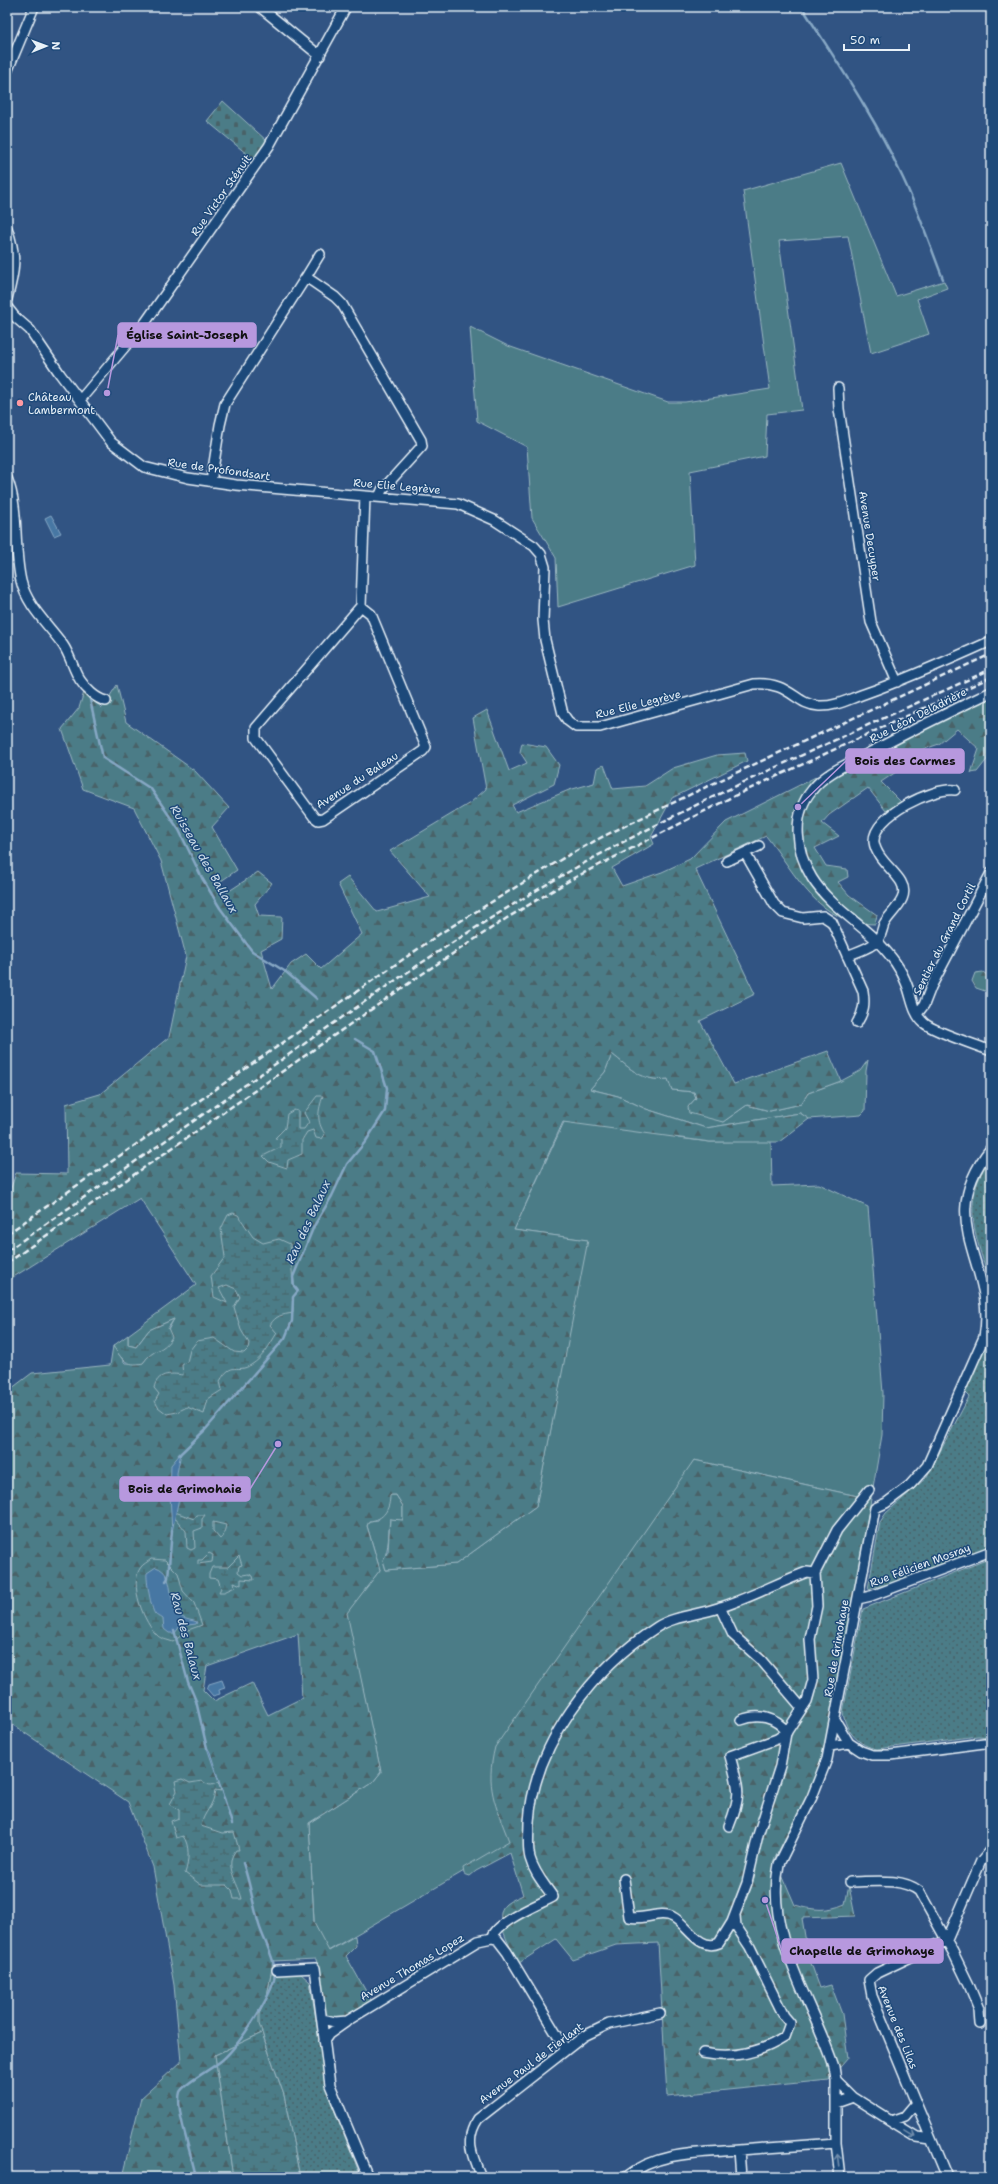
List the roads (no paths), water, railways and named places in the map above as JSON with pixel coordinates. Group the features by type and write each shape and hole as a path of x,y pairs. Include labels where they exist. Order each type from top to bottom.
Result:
{"street":[{"path":"7,72 34,7"},
{"path":"260,7 320,56"},
{"name":"Rue Victor Sténuit","path":"80,400 145,323 274,140 346,7"},
{"path":"7,228 14,252 15,265 7,299"},
{"path":"211,482 220,424 225,404 320,254"},
{"path":"306,277 338,300 383,373 422,443 422,446 382,490 379,497"},
{"name":"Rue de Profondsart","path":"8,311 30,330 111,442 137,462 156,472 211,482 274,489 335,493"},
{"name":"Avenue Decuyper","path":"838,388 839,409 871,622 897,682"},
{"path":"7,478 15,503 16,551 22,582 26,593 32,605 63,645 80,680 100,700 106,701"},
{"name":"Rue Elie Legrève","path":"335,493 458,504 494,520 537,550 545,567 543,620 545,640 563,714 568,721 576,727 600,727 754,684 777,685 804,701 818,706 832,705 897,682 991,641"},
{"path":"361,606 365,496"},
{"name":"Avenue du Baleau","path":"361,606 371,614 426,747 423,751 318,820 300,799 256,738 256,728 361,606"},
{"name":"Rue Léon Deladrière","path":"991,692 930,721 832,773 812,790 804,802 799,817 798,833 799,847 805,865 813,879 824,892 877,941 894,960 899,968 917,1014 926,1025 991,1051"},
{"path":"847,956 877,941 886,921 902,900 904,891 901,881 876,848 875,837 878,829 893,814 924,796 940,790 955,790"},
{"path":"727,861 759,846"},
{"path":"745,853 774,904 783,913 803,918 823,916 832,922 863,991 865,1001 863,1014 858,1023"},
{"name":"Sentier du Grand Cortil","path":"917,1014 924,1005 931,987 991,873"},
{"name":"Rue de Grimohaye","path":"840,2177 836,2143 836,2080 830,2056 787,1950 775,1900 779,1864 812,1797 830,1746 875,1508 886,1503 910,1485 927,1466 988,1335 989,1325 987,1300 970,1239 966,1206 973,1178 991,1148"},
{"path":"624,1879 629,1917 646,1918 659,1915 673,1917 697,1939 706,1944 714,1945 719,1943 735,1915 747,1883 758,1835 780,1766 786,1733 802,1708 812,1684 810,1639 817,1606 815,1573 822,1555 837,1530 869,1490"},
{"name":"Rue Félicien Mosray","path":"858,1599 871,1596 991,1551"},
{"path":"566,2050 507,1952 497,1940 492,1938 494,1931 502,1924 553,1897 536,1873 530,1859 529,1851 530,1810 534,1790 551,1742 571,1709 597,1678 622,1654 658,1626 720,1607 807,1572 815,1573"},
{"path":"720,1607 733,1635 760,1660 802,1708"},
{"path":"740,1720 753,1716 769,1718 781,1724 786,1733"},
{"path":"835,1720 849,1743 861,1751 881,1756 991,1744"},
{"path":"728,1826 738,1804 739,1790 730,1756 777,1739 786,1733"},
{"path":"830,1746 849,1743"},
{"path":"947,1940 981,1861 991,1849"},
{"path":"850,1882 898,1882 911,1885 919,1891 947,1940 979,2009 980,2024"},
{"path":"703,2052 727,2056 758,2049 785,2037 790,2023 784,2016 750,1947 736,1926 735,1915"},
{"name":"Avenue Thomas Lopez","path":"324,2041 329,2034 347,2021 478,1941 492,1938"},
{"name":"Avenue des Lilas","path":"947,1940 877,1973 869,1980 872,1996 947,2177"},
{"path":"277,1970 315,1968 330,2085 368,2177"},
{"name":"Avenue Paul de Fierlant","path":"481,2177 470,2147 470,2135 476,2122 566,2050 598,2028 660,2013"},
{"path":"322,2019 335,2022 347,2021"},
{"path":"836,2080 853,2097 891,2121 918,2137 932,2139"},
{"path":"836,2103 853,2097"},
{"path":"891,2121 906,2116 916,2103"},
{"path":"626,2177 654,2161 670,2156 836,2143"},
{"path":"739,2150 741,2177"}],"water":[{"path":"51,515 61,533 54,536 45,518"},
{"path":"181,1453 177,1473 179,1498 172,1532 170,1494 171,1465"},
{"path":"156,1567 163,1571 167,1576 173,1605 177,1611 182,1617 197,1622 196,1624 180,1626 175,1633 169,1633 164,1629 163,1619 156,1615 153,1611 148,1587 147,1573"},
{"path":"222,1680 225,1688 219,1690 220,1694 213,1696 207,1689 209,1684"},
{"path":"206,1745 210,1752 225,1800"}],"waterway":[{"path":"802,7 854,88 889,150 912,198 943,279"},
{"name":"Ruisseau des Ballaux","path":"7,528 12,533"},
{"name":"Ruisseau des Ballaux","path":"30,609 36,618"},
{"name":"Ruisseau des Ballaux","path":"89,695 103,758 151,789 179,830 202,878 220,908 252,951 286,972 317,999"},
{"name":"Rau des Balaux","path":"179,1455 205,1430 285,1338 292,1321 293,1297 298,1291 294,1286 293,1277 314,1226 332,1196 347,1164 366,1141 385,1111 387,1088 375,1051 355,1039"},
{"name":"Rau des Balaux","path":"166,1581 168,1578 172,1530"},
{"name":"Rau des Balaux","path":"174,1630 188,1682 196,1701 207,1748"},
{"name":"Rau des Balaux","path":"224,1798 232,1824"},
{"name":"Rau des Balaux","path":"196,2177 182,2121 179,2100 180,2092 187,2085 228,2055 252,2023 266,1999 274,1980 274,1966 259,1925 243,1863"}],"railway":[{"path":"7,1234 441,933 565,857 604,836 710,785 991,654"},
{"path":"7,1251 393,982 473,929 527,896 582,864 704,801 991,669"},
{"path":"7,1263 428,970 507,918 572,879 732,797 991,677"}],"place":[{"name":"Église Saint-Joseph","path":"107,393"},
{"name":"Château Lambermont","path":"20,403"},
{"name":"Bois des Carmes","path":"798,807"},
{"name":"Bois de Grimohaie","path":"278,1444"},
{"name":"Chapelle de Grimohaye","path":"765,1900"}]}
